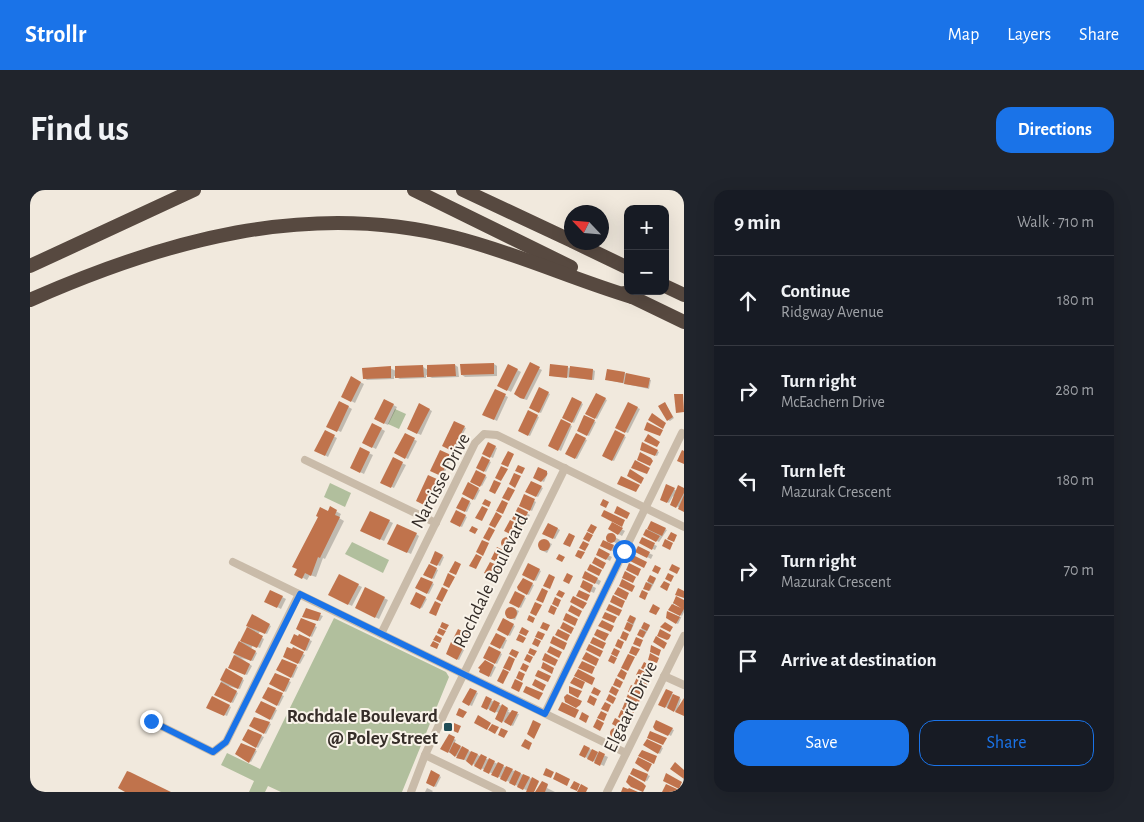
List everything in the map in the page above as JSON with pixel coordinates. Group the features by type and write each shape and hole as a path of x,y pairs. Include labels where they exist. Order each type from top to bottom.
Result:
{"highway":[{"path":"30,266 194,190"},
{"path":"463,190 564,238"},
{"path":"421,193 684,322"},
{"path":"30,300 55,289 188,241 288,225 344,223 401,228 452,236 632,297"},
{"path":"590,250 624,266"},
{"path":"669,288 684,294"}],"street":[{"path":"545,714 682,432 684,434"},
{"name":"Narcisse Drive","path":"381,634 475,443 484,434 497,435 684,527"},
{"path":"306,460 436,523"},
{"name":"Rochdale Boulevard","path":"411,792 425,754 463,674 565,468"},
{"path":"233,562 626,753"},
{"path":"151,721 213,752 226,742 300,594"},
{"name":"Elgaard Drive","path":"608,792 684,636"},
{"path":"664,676 684,686"},
{"path":"425,754 502,792"}],"green space":[{"path":"395,409 406,414 399,429 388,424"},
{"path":"330,483 351,493 345,507 324,497"},
{"path":"352,542 389,560 383,573 345,554"},
{"path":"334,618 446,672 449,677 402,792 281,792 268,786 265,792 249,792 254,781 221,765 227,753 260,769"}],"building":[{"path":"530,362 540,367 524,399 514,394"},
{"path":"494,363 494,374 461,375 460,364"},
{"path":"455,364 456,376 427,377 427,365"},
{"path":"508,364 518,369 507,391 497,386"},
{"path":"550,364 568,366 567,378 549,376"},
{"path":"423,365 424,377 395,378 395,366"},
{"path":"391,366 391,378 363,379 362,368"},
{"path":"570,366 593,369 592,380 569,377"},
{"path":"607,369 625,372 623,383 605,380"},
{"path":"626,373 650,378 648,388 624,384"},
{"path":"351,376 361,382 351,402 341,397"},
{"path":"539,387 549,392 539,413 529,408"},
{"path":"495,389 506,394 494,420 482,415"},
{"path":"596,393 606,398 595,419 585,414"},
{"path":"674,394 683,394 684,412 676,413"},
{"path":"572,397 582,402 572,423 562,418"},
{"path":"384,399 394,404 384,424 374,419"},
{"path":"339,401 349,406 337,432 326,427"},
{"path":"628,402 638,407 625,433 615,428"},
{"path":"665,402 673,417 667,421 658,406"},
{"path":"419,403 430,409 417,434 407,429"},
{"path":"528,410 538,415 528,436 518,431"},
{"path":"652,413 666,423 663,429 648,420"},
{"path":"584,415 595,420 587,436 577,431"},
{"path":"561,419 571,424 558,451 548,446"},
{"path":"454,421 465,426 452,451 442,446"},
{"path":"647,422 663,430 660,436 644,430"},
{"path":"372,423 382,428 372,448 362,443"},
{"path":"325,430 335,435 325,456 314,451"},
{"path":"615,430 625,435 612,461 602,456"},
{"path":"405,433 415,438 405,459 394,453"},
{"path":"576,433 586,438 575,459 565,454"},
{"path":"648,434 660,442 657,447 644,441"},
{"path":"488,442 496,446 490,458 482,454"},
{"path":"642,442 658,450 655,456 640,450"},
{"path":"360,447 370,452 360,473 350,468"},
{"path":"440,450 451,455 441,476 430,471"},
{"path":"682,450 684,451 684,464 677,461"},
{"path":"508,451 514,454 508,467 501,464"},
{"path":"640,452 651,458 653,461 650,466 637,460"},
{"path":"482,456 490,460 484,472 476,468"},
{"path":"393,457 403,462 391,488 380,483"},
{"path":"635,460 650,468 647,474 631,468"},
{"path":"518,465 525,468 522,474 515,471"},
{"path":"501,466 508,469 501,481 495,478"},
{"path":"538,467 547,471 547,475 541,482 533,478"},
{"path":"630,469 644,478 641,484 627,476"},
{"path":"476,470 486,475 480,487 470,482"},
{"path":"514,473 521,476 515,488 509,484"},
{"path":"428,475 439,480 426,506 416,501"},
{"path":"621,476 640,485 636,492 617,484"},
{"path":"494,480 501,483 495,494 489,491"},
{"path":"531,481 542,486 536,497 525,492"},
{"path":"468,482 479,488 473,500 462,494"},
{"path":"666,484 675,488 667,503 660,500"},
{"path":"678,485 684,488 684,493 676,508 670,505"},
{"path":"508,487 515,490 509,501 502,498"},
{"path":"524,494 535,499 530,511 519,506"},
{"path":"684,495 684,512 678,509"},
{"path":"462,497 470,501 465,512 456,508"},
{"path":"485,499 491,502 489,507 482,504"},
{"path":"603,499 609,502 606,508 600,505"},
{"path":"502,500 508,503 503,514 496,511"},
{"path":"330,506 337,510 335,515 340,517 320,558 318,557 311,576 305,573 302,579 294,575 297,569 292,567 318,517 316,516 320,507 328,511"},
{"path":"482,506 488,509 482,521 475,518"},
{"path":"617,506 630,513 627,519 614,513"},
{"path":"518,507 528,512 523,524 512,519"},
{"path":"456,510 466,515 460,527 450,522"},
{"path":"604,510 625,520 622,527 601,516"},
{"path":"370,511 390,520 380,540 360,531"},
{"path":"496,512 502,516 495,528 489,525"},
{"path":"510,520 522,526 516,537 504,531"},
{"path":"651,521 666,528 662,536 647,529"},
{"path":"612,522 623,528 618,535 608,529"},
{"path":"548,523 558,528 553,539 542,534"},
{"path":"397,524 417,533 407,553 387,544"},
{"path":"591,524 597,527 593,534 587,531"},
{"path":"472,526 478,529 475,534 469,531"},
{"path":"489,527 495,530 489,541 483,538"},
{"path":"646,529 660,536 656,542 643,535"},
{"path":"587,532 593,535 589,542 583,539"},
{"path":"671,532 677,535 674,542 667,539"},
{"path":"569,533 575,536 570,547 563,544"},
{"path":"609,533 613,533 616,538 615,542 609,543 606,540 606,536"},
{"path":"505,537 509,537 513,543 509,549 505,549 501,545 501,541"},
{"path":"642,537 655,543 652,550 639,543"},
{"path":"542,539 546,539 550,545 546,551 542,551 538,547 538,543"},
{"path":"665,539 673,543 670,550 662,546"},
{"path":"482,540 489,543 483,556 476,552"},
{"path":"603,540 614,545 611,551 600,546"},
{"path":"583,541 589,544 585,551 579,548"},
{"path":"638,546 650,552 647,558 635,552"},
{"path":"497,547 507,552 504,562 502,561 501,564 491,559"},
{"path":"599,548 610,554 606,560 596,555"},
{"path":"578,550 585,552 581,559 575,556"},
{"path":"435,551 443,555 437,566 430,563"},
{"path":"476,554 482,557 476,569 469,566"},
{"path":"559,554 565,557 562,562 556,559"},
{"path":"633,555 647,562 644,568 630,561"},
{"path":"595,557 606,563 603,569 592,563"},
{"path":"455,561 461,564 456,575 449,572"},
{"path":"490,562 501,567 496,579 484,573"},
{"path":"528,563 540,569 534,581 522,575"},
{"path":"629,563 641,569 638,576 626,570"},
{"path":"429,564 437,568 432,579 423,575"},
{"path":"590,564 602,570 599,576 587,570"},
{"path":"672,564 680,568 677,574 669,570"},
{"path":"655,565 661,568 658,574 652,571"},
{"path":"585,571 598,578 595,584 582,578"},
{"path":"625,571 636,577 633,583 622,578"},
{"path":"448,573 455,577 449,588 443,585"},
{"path":"567,573 573,576 569,584 563,581"},
{"path":"668,573 674,576 671,582 665,579"},
{"path":"339,574 359,584 348,605 328,595"},
{"path":"549,574 555,577 550,589 543,586"},
{"path":"650,575 656,578 653,584 647,581"},
{"path":"421,577 433,582 427,594 415,588"},
{"path":"523,578 533,583 527,595 518,590 517,587"},
{"path":"622,579 635,586 632,592 619,586"},
{"path":"583,580 593,585 590,593 580,587"},
{"path":"664,581 670,584 667,591 660,587"},
{"path":"646,582 652,585 649,591 643,589"},
{"path":"365,587 385,597 375,618 355,608"},
{"path":"442,587 448,590 442,602 436,599"},
{"path":"618,587 629,593 626,600 614,594"},
{"path":"542,588 548,591 543,603 536,600"},
{"path":"678,588 684,591 684,598 675,595"},
{"path":"270,590 283,596 277,608 264,602"},
{"path":"559,590 565,593 562,598 556,595"},
{"path":"579,590 590,595 587,601 576,596"},
{"path":"642,590 648,593 645,600 639,597"},
{"path":"515,591 525,596 519,608 509,603"},
{"path":"416,592 426,597 420,609 410,604"},
{"path":"613,595 625,601 622,608 610,602"},
{"path":"573,596 587,603 583,609 570,602"},
{"path":"676,596 684,600 684,609 680,616 668,610 672,604 681,608 673,603"},
{"path":"555,597 561,600 558,607 552,604"},
{"path":"435,601 441,604 436,616 429,613"},
{"path":"535,602 542,605 536,616 530,613"},
{"path":"609,604 622,610 619,616 606,610"},
{"path":"653,604 660,608 656,615 649,612"},
{"path":"551,605 557,608 554,615 548,612"},
{"path":"571,605 582,611 579,617 568,611"},
{"path":"509,607 513,607 517,613 513,619 509,619 505,615 505,611"},
{"path":"306,608 321,613 318,621 302,617"},
{"path":"667,611 680,617 676,624 666,618"},
{"path":"605,612 617,617 614,623 602,618"},
{"path":"566,613 578,619 575,626 563,620"},
{"path":"252,614 270,624 265,634 246,626"},
{"path":"529,615 535,618 533,623 527,620"},
{"path":"630,615 636,618 633,624 627,621"},
{"path":"301,618 316,624 310,637 296,629"},
{"path":"503,618 514,624 508,636 497,630"},
{"path":"602,620 614,626 611,632 598,626"},
{"path":"442,622 449,625 446,630 440,627"},
{"path":"543,622 550,625 547,631 540,628"},
{"path":"563,622 574,628 571,634 560,628"},
{"path":"627,622 633,625 630,632 624,629"},
{"path":"644,622 650,625 647,631 641,628"},
{"path":"665,622 673,627 670,632 660,627"},
{"path":"247,627 263,636 257,648 240,641"},
{"path":"522,627 529,631 526,636 519,633"},
{"path":"439,628 446,631 443,636 437,633"},
{"path":"458,629 468,634 465,644 462,646 452,641"},
{"path":"558,629 570,635 567,641 555,635"},
{"path":"597,629 609,634 605,641 594,635"},
{"path":"640,629 646,632 643,638 637,635"},
{"path":"660,629 671,635 669,639 657,636"},
{"path":"538,631 545,634 542,640 535,637"},
{"path":"623,631 629,634 626,641 620,638"},
{"path":"496,633 506,638 500,649 490,644"},
{"path":"294,634 310,639 305,651 290,643"},
{"path":"519,634 526,638 523,643 516,640"},
{"path":"436,635 442,638 440,643 433,640"},
{"path":"553,636 567,643 564,650 550,643"},
{"path":"656,636 667,643 664,649 653,642"},
{"path":"593,637 606,643 603,649 590,643"},
{"path":"636,637 643,640 640,647 633,644"},
{"path":"535,638 541,641 538,647 532,644"},
{"path":"618,639 624,642 621,649 615,646"},
{"path":"239,641 256,651 251,661 233,653"},
{"path":"433,641 439,644 437,649 430,646"},
{"path":"451,642 463,648 457,660 446,654"},
{"path":"589,644 603,651 600,657 586,650"},
{"path":"651,645 661,650 659,656 650,652"},
{"path":"489,646 501,652 495,664 483,658"},
{"path":"550,646 562,652 559,658 547,652"},
{"path":"632,646 640,649 636,656 629,653"},
{"path":"287,647 292,649 293,647 304,652 298,664 283,657"},
{"path":"530,648 537,651 534,656 528,653"},
{"path":"614,648 620,651 617,657 611,654"},
{"path":"512,649 519,652 516,658 509,654"},
{"path":"586,652 599,659 596,666 582,659"},
{"path":"545,653 558,660 555,666 542,660"},
{"path":"650,653 659,658 657,663 648,660"},
{"path":"527,654 533,657 530,663 524,660"},
{"path":"628,654 635,657 628,671 621,668"},
{"path":"234,655 250,664 245,675 228,668"},
{"path":"611,655 617,658 614,664 608,661"},
{"path":"509,656 515,659 510,671 503,668"},
{"path":"282,659 297,665 291,678 276,670"},
{"path":"485,660 494,665 489,677 479,672 480,669 478,668"},
{"path":"582,661 595,667 592,674 578,668"},
{"path":"543,662 554,668 552,674 541,668"},
{"path":"644,662 655,668 652,674 641,668"},
{"path":"523,663 529,666 526,672 520,669"},
{"path":"226,668 243,678 238,689 220,680"},
{"path":"503,669 509,672 503,684 497,681"},
{"path":"578,669 595,678 592,685 574,676"},
{"path":"621,669 627,673 624,680 617,676"},
{"path":"639,669 650,674 649,681 636,675"},
{"path":"538,670 551,676 548,682 535,676"},
{"path":"519,671 525,674 522,681 516,678"},
{"path":"275,673 290,679 284,692 269,684"},
{"path":"574,677 585,682 582,689 570,683"},
{"path":"637,677 648,683 645,690 634,684"},
{"path":"616,678 623,682 620,688 613,685"},
{"path":"515,679 523,683 519,692 511,688"},
{"path":"535,679 546,685 543,691 532,685"},
{"path":"221,682 237,691 231,703 214,695"},
{"path":"631,685 642,691 641,698 628,692"},
{"path":"526,686 543,693 539,700 523,692"},
{"path":"569,686 582,691 578,698 569,693"},
{"path":"612,686 619,690 616,696 609,692"},
{"path":"268,687 283,693 277,706 262,698"},
{"path":"594,687 601,691 598,696 591,693"},
{"path":"470,688 477,691 469,706 462,702"},
{"path":"666,689 673,692 665,708 658,705"},
{"path":"567,694 582,701 580,705 576,708 565,702 564,697"},
{"path":"609,694 616,698 613,704 606,700"},
{"path":"628,694 640,700 637,706 625,701"},
{"path":"673,694 680,697 674,712 667,708"},
{"path":"590,695 597,699 594,706 587,702"},
{"path":"212,696 230,705 224,716 206,708"},
{"path":"486,696 492,699 487,710 481,707"},
{"path":"684,698 684,716 675,712"},
{"path":"494,700 500,703 495,713 489,710"},
{"path":"261,701 276,708 270,720 255,712"},
{"path":"562,702 579,710 575,718 558,710"},
{"path":"605,702 611,705 608,712 601,709"},
{"path":"625,702 636,708 633,714 622,709"},
{"path":"502,704 508,708 502,723 495,719"},
{"path":"459,708 467,712 463,718 456,715"},
{"path":"512,710 518,712 511,726 504,722"},
{"path":"621,710 632,715 629,723 618,717"},
{"path":"601,711 607,714 604,721 597,718"},
{"path":"582,712 589,716 586,723 579,719"},
{"path":"478,715 491,723 487,730 474,723"},
{"path":"254,717 270,722 264,734 249,726"},
{"path":"615,718 626,724 625,731 612,724"},
{"path":"597,719 604,723 600,731 593,727"},
{"path":"533,720 541,724 534,739 527,734"},
{"path":"656,720 673,728 668,736 655,730 653,727"},
{"path":"454,723 461,726 458,733 451,730"},
{"path":"492,724 499,727 495,734 488,730"},
{"path":"501,728 508,731 504,738 498,735"},
{"path":"615,728 620,733 615,738 610,733"},
{"path":"248,729 262,735 256,748 242,740"},
{"path":"650,731 667,738 663,745 647,738"},
{"path":"449,734 455,737 448,753 440,749"},
{"path":"525,739 532,743 529,750 521,746"},
{"path":"647,739 662,746 658,754 643,745"},
{"path":"454,742 461,746 455,757 449,752"},
{"path":"241,743 256,749 249,763 235,754"},
{"path":"584,745 590,748 585,758 579,755"},
{"path":"462,746 469,750 464,760 456,758"},
{"path":"592,749 598,752 593,762 587,759"},
{"path":"642,750 657,756 654,764 638,756"},
{"path":"471,751 478,754 472,766 466,761"},
{"path":"599,751 605,754 600,766 594,763"},
{"path":"481,754 487,757 481,770 474,766"},
{"path":"638,757 652,764 648,772 635,763"},
{"path":"489,758 495,761 489,774 483,771"},
{"path":"498,762 504,765 498,778 491,775"},
{"path":"675,762 684,770 684,779 670,769"},
{"path":"506,766 513,769 506,782 500,779"},
{"path":"546,768 554,772 551,778 543,775"},
{"path":"633,768 648,774 645,782 630,774"},
{"path":"431,770 440,775 434,787 426,783"},
{"path":"515,770 521,773 515,786 509,783"},
{"path":"127,771 171,792 125,792 118,788"},
{"path":"556,772 570,779 567,786 553,779"},
{"path":"666,773 682,782 679,789 663,781"},
{"path":"523,774 530,777 523,790 517,787"},
{"path":"629,775 646,786 643,792 631,787 626,782"},
{"path":"532,777 539,781 534,792 526,792"},
{"path":"542,781 548,784 545,792 535,792"},
{"path":"574,781 580,784 577,791 570,788"},
{"path":"581,784 588,788 586,792 577,792"},
{"path":"666,784 677,789 679,792 662,792"},
{"path":"623,787 629,788 638,792 621,792"}],"place":[{"name":"Rochdale Boulevard @ Poley Street","path":"448,727"}],"route":[{"path":"151,721 213,752 226,742 300,594 545,714 624,551"}]}
